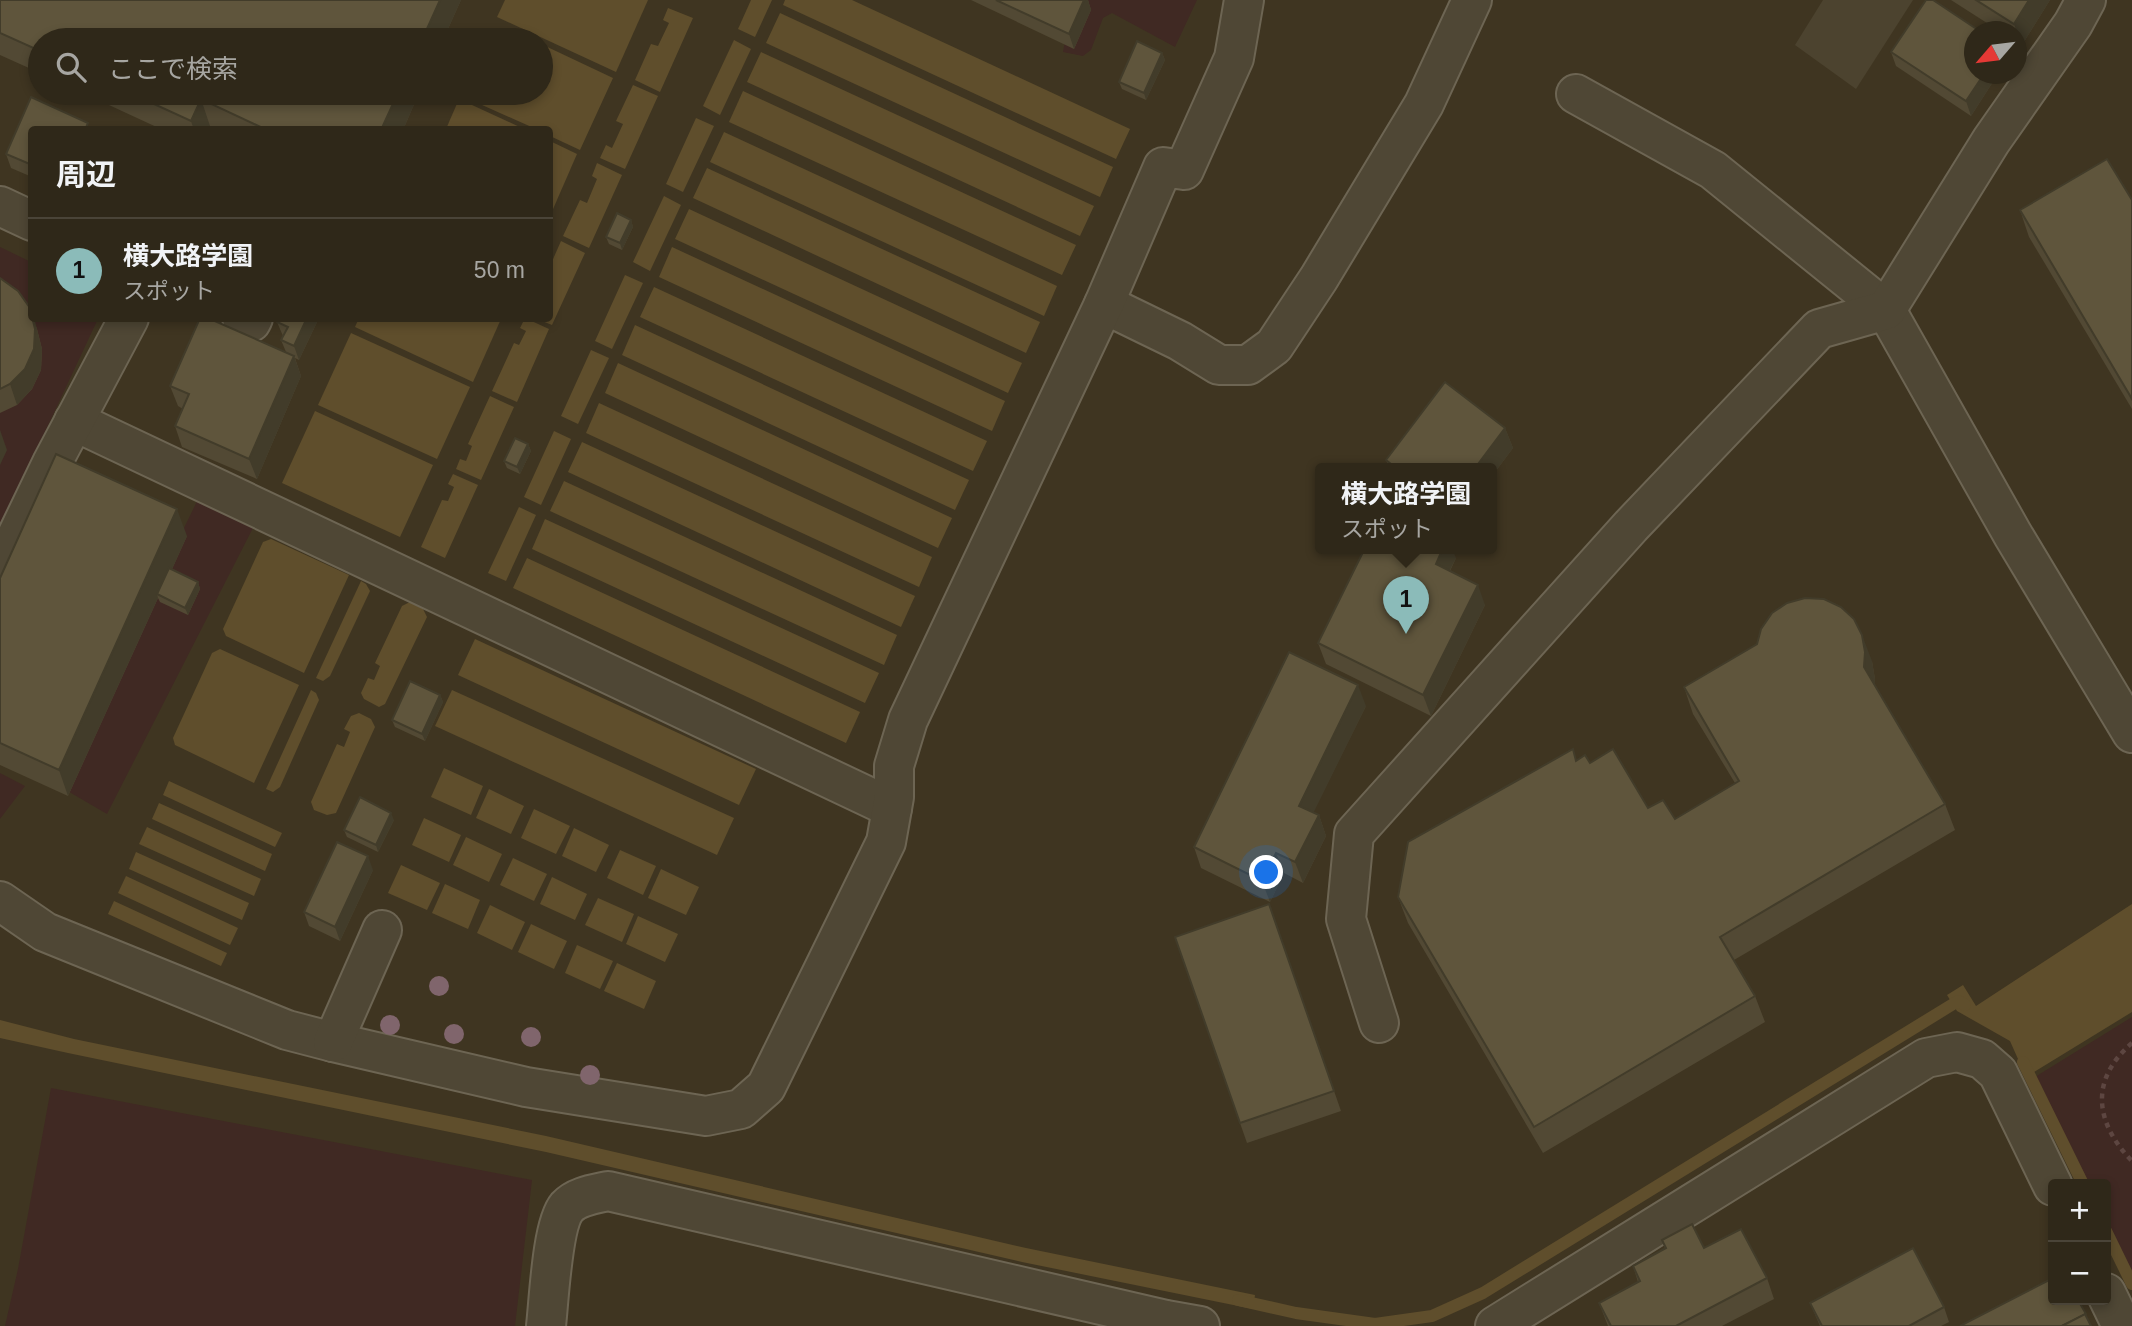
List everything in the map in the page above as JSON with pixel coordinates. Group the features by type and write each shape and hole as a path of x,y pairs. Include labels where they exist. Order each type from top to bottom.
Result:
{"street":[{"path":"0,901 45,932 286,1030 526,1087 706,1116 741,1109 766,1087 886,842 892,808 894,766 908,720 1104,304 1163,167 1184,170 1234,58 1244,0"},
{"path":"1104,304 1180,341 1219,365 1248,365 1274,346 1319,278 1424,104 1472,0"},
{"path":"1379,1023 1346,919 1354,834 1631,526 1819,329 1886,310 1991,141 2073,24 2086,0"},
{"path":"1576,94 1713,170 1886,310 2013,534 2132,733"},
{"path":"0,206 28,219"},
{"path":"0,572 74,421 127,322"},
{"path":"74,421 892,808"},
{"path":"333,1042 382,930"},
{"path":"1497,1326 1926,1058 1957,1052 1982,1059 1998,1073 2050,1179"},
{"path":"545,1326 557,1229 567,1206 586,1195 608,1191 1177,1324"},
{"path":"2111,1303 2122,1326"}],"path":[{"path":"2132,1043 2112,1066 2101,1098 2102,1114 2109,1131 2132,1161"}],"shaded area":[{"path":"505,0 648,0 616,72 553,43 553,28 521,28 497,17"},
{"path":"751,0 772,0 755,37 738,29"},
{"path":"785,0 852,0 1130,129 1116,159 783,5"},
{"path":"1018,0 1197,0 1175,47 1112,13 1103,18 1091,50 1083,56 1063,52 1068,25"},
{"path":"1823,0 1913,0 1856,89 1795,45"},
{"path":"668,8 693,18 660,92 635,80 651,44 658,46 669,23 663,20"},
{"path":"780,13 1113,167 1100,197 766,43"},
{"path":"734,40 751,49 720,115 703,106"},
{"path":"553,50 613,78 580,150 553,137 553,126 529,126 482,105 553,105"},
{"path":"761,52 1094,206 1080,236 747,82"},
{"path":"633,85 658,96 625,169 600,158 606,145 612,148 623,124 616,121"},
{"path":"743,91 1076,245 1062,275 729,122"},
{"path":"456,105 472,105 518,126 447,126"},
{"path":"696,118 714,126 683,192 666,184"},
{"path":"724,132 1057,286 1044,316 710,162"},
{"path":"553,142 577,154 553,209"},
{"path":"597,163 622,175 589,248 563,236 580,200 587,203 597,179 592,176"},
{"path":"707,168 1040,322 1026,353 693,198"},
{"path":"664,196 681,205 650,271 633,262"},
{"path":"689,209 1022,363 1008,393 675,239"},
{"path":"561,241 585,253 552,325 544,322 553,322 553,259"},
{"path":"0,247 28,261 28,322 97,322 0,528"},
{"path":"672,247 1005,401 992,431 659,277"},
{"path":"625,275 643,283 612,349 595,341"},
{"path":"654,287 987,441 973,471 640,317"},
{"path":"357,322 500,322 473,382 355,327"},
{"path":"523,322 534,322 549,329 517,402 492,391 514,343 519,345 526,331 520,328"},
{"path":"635,325 969,480 955,510 622,355"},
{"path":"351,333 470,387 437,459 318,405"},
{"path":"591,350 609,358 578,424 561,416"},
{"path":"618,363 952,518 938,548 605,393"},
{"path":"490,396 514,407 481,480 456,469 460,459 466,461 472,446 468,444"},
{"path":"599,403 932,557 919,587 586,433"},
{"path":"315,411 433,465 400,537 282,483"},
{"path":"554,431 571,439 541,505 524,497"},
{"path":"582,442 915,596 901,627 568,472"},
{"path":"453,474 478,485 445,558 421,547 442,500 448,501 454,487 448,484"},
{"path":"564,481 897,635 884,665 550,511"},
{"path":"200,495 255,524 107,814 59,786"},
{"path":"519,507 536,515 506,581 488,573"},
{"path":"545,519 879,673 865,703 532,549"},
{"path":"271,539 349,575 304,673 226,636 223,629 263,542"},
{"path":"527,558 860,712 846,743 513,588"},
{"path":"361,581 370,591 330,676 323,681 316,678"},
{"path":"410,602 423,609 427,617 385,704 379,707 364,699 361,693 368,678 374,680 380,666 375,663 402,606"},
{"path":"475,639 756,769 739,805 458,675"},
{"path":"220,649 299,685 254,783 175,745 173,738 212,653"},
{"path":"311,690 319,700 280,787 273,792 266,789"},
{"path":"452,690 734,818 717,855 435,726"},
{"path":"359,713 371,719 375,727 336,813 327,815 314,810 311,802 337,744 344,747 350,732 344,729 351,716"},
{"path":"444,768 483,786 471,815 431,797"},
{"path":"0,773 25,786 0,819"},
{"path":"169,781 282,833 275,847 163,795"},
{"path":"489,789 524,806 511,834 476,818"},
{"path":"159,803 272,854 265,871 152,819"},
{"path":"534,809 570,826 556,854 521,838"},
{"path":"424,818 461,835 449,862 412,845"},
{"path":"147,827 261,879 254,896 139,844"},
{"path":"574,828 609,845 596,872 562,856"},
{"path":"466,837 502,854 489,882 453,865"},
{"path":"620,850 656,866 643,895 607,878"},
{"path":"136,852 249,903 242,920 129,869"},
{"path":"513,858 547,874 534,901 500,885"},
{"path":"401,865 440,883 427,910 388,893"},
{"path":"661,869 699,887 686,915 648,898"},
{"path":"126,876 238,928 230,945 118,893"},
{"path":"552,877 587,894 575,920 540,904"},
{"path":"445,884 480,900 468,929 432,913"},
{"path":"598,898 634,914 622,942 585,925"},
{"path":"114,901 227,953 221,966 108,914"},
{"path":"2132,904 2132,1012 2026,1077 2010,1041 1957,1011 1947,995 1963,985 1976,1006"},
{"path":"490,905 525,922 512,950 477,933"},
{"path":"638,916 678,934 665,962 626,944"},
{"path":"531,924 567,941 554,969 518,952"},
{"path":"577,945 613,961 600,989 565,973"},
{"path":"617,963 656,981 644,1009 604,991"},
{"path":"2132,1017 2132,1272 2111,1230 2111,1179 2086,1179 2035,1077"},
{"path":"0,1020 74,1039 546,1136 1026,1248 1255,1295 1253,1309 1022,1262 546,1152 0,1038"},
{"path":"51,1088 532,1180 515,1326 5,1326"}],"building":[{"path":"0,0 440,0 427,28 28,28 28,46 0,33"},
{"path":"996,0 1084,0 1069,34"},
{"path":"1926,0 1933,0 1964,21 1964,84 1977,84 1966,101 1891,52"},
{"path":"1976,0 2029,0 2016,21 2009,21"},
{"path":"1137,41 1162,53 1144,93 1119,82"},
{"path":"28,104 49,105 88,123 87,126 28,126 28,163 6,154"},
{"path":"156,105 198,105 191,121"},
{"path":"214,105 392,105 383,126 258,126"},
{"path":"2107,159 2132,200 2132,399 2020,210"},
{"path":"617,213 631,220 620,243 606,237"},
{"path":"0,278 18,291 28,305 28,322 33,322 35,329 34,349 25,369 10,384 0,389"},
{"path":"198,322 217,322 294,356 249,459 175,426 189,394 170,386"},
{"path":"277,322 305,322 294,346 281,340 288,327"},
{"path":"1445,382 1505,428 1479,463 1390,463 1386,460"},
{"path":"515,438 528,444 517,467 504,461"},
{"path":"56,454 177,509 59,770 0,743 0,578"},
{"path":"1362,554 1440,554 1436,564 1478,585 1423,695 1318,643"},
{"path":"169,568 198,582 185,608 157,594"},
{"path":"1805,598 1824,599 1841,607 1854,619 1862,635 1864,667 1945,804 1720,937 1755,996 1534,1127 1398,897 1408,842 1573,749 1576,761 1585,755 1590,763 1613,749 1648,808 1663,800 1675,819 1739,781 1684,687 1757,644 1761,629 1772,613 1787,603"},
{"path":"1289,652 1358,685 1299,806 1319,815 1295,862 1276,853 1262,881 1194,847"},
{"path":"410,681 440,695 422,734 392,720"},
{"path":"360,797 391,813 376,845 344,830"},
{"path":"337,842 368,856 335,927 304,912"},
{"path":"1269,904 1334,1091 1240,1123 1175,937"},
{"path":"1692,1224 1704,1248 1741,1229 1767,1278 1676,1326 1611,1326 1599,1303 1640,1281 1633,1266 1666,1248 1662,1240"},
{"path":"1913,1248 1944,1307 1909,1326 1822,1326 1810,1303"},
{"path":"2048,1281 2048,1305 2081,1305 2086,1314 2062,1326 1960,1326"},
{"path":"2085,1314 2091,1326 2062,1326"}],"waterway":[{"path":"1238,1300 1296,1313 1375,1324 1432,1316 1483,1293 1958,1001 1965,1005"},
{"path":"2023,1062 2081,1179"},
{"path":"2111,1241 2132,1284"}],"place":[{"name":"横大路学園","path":"1406,634"}]}
